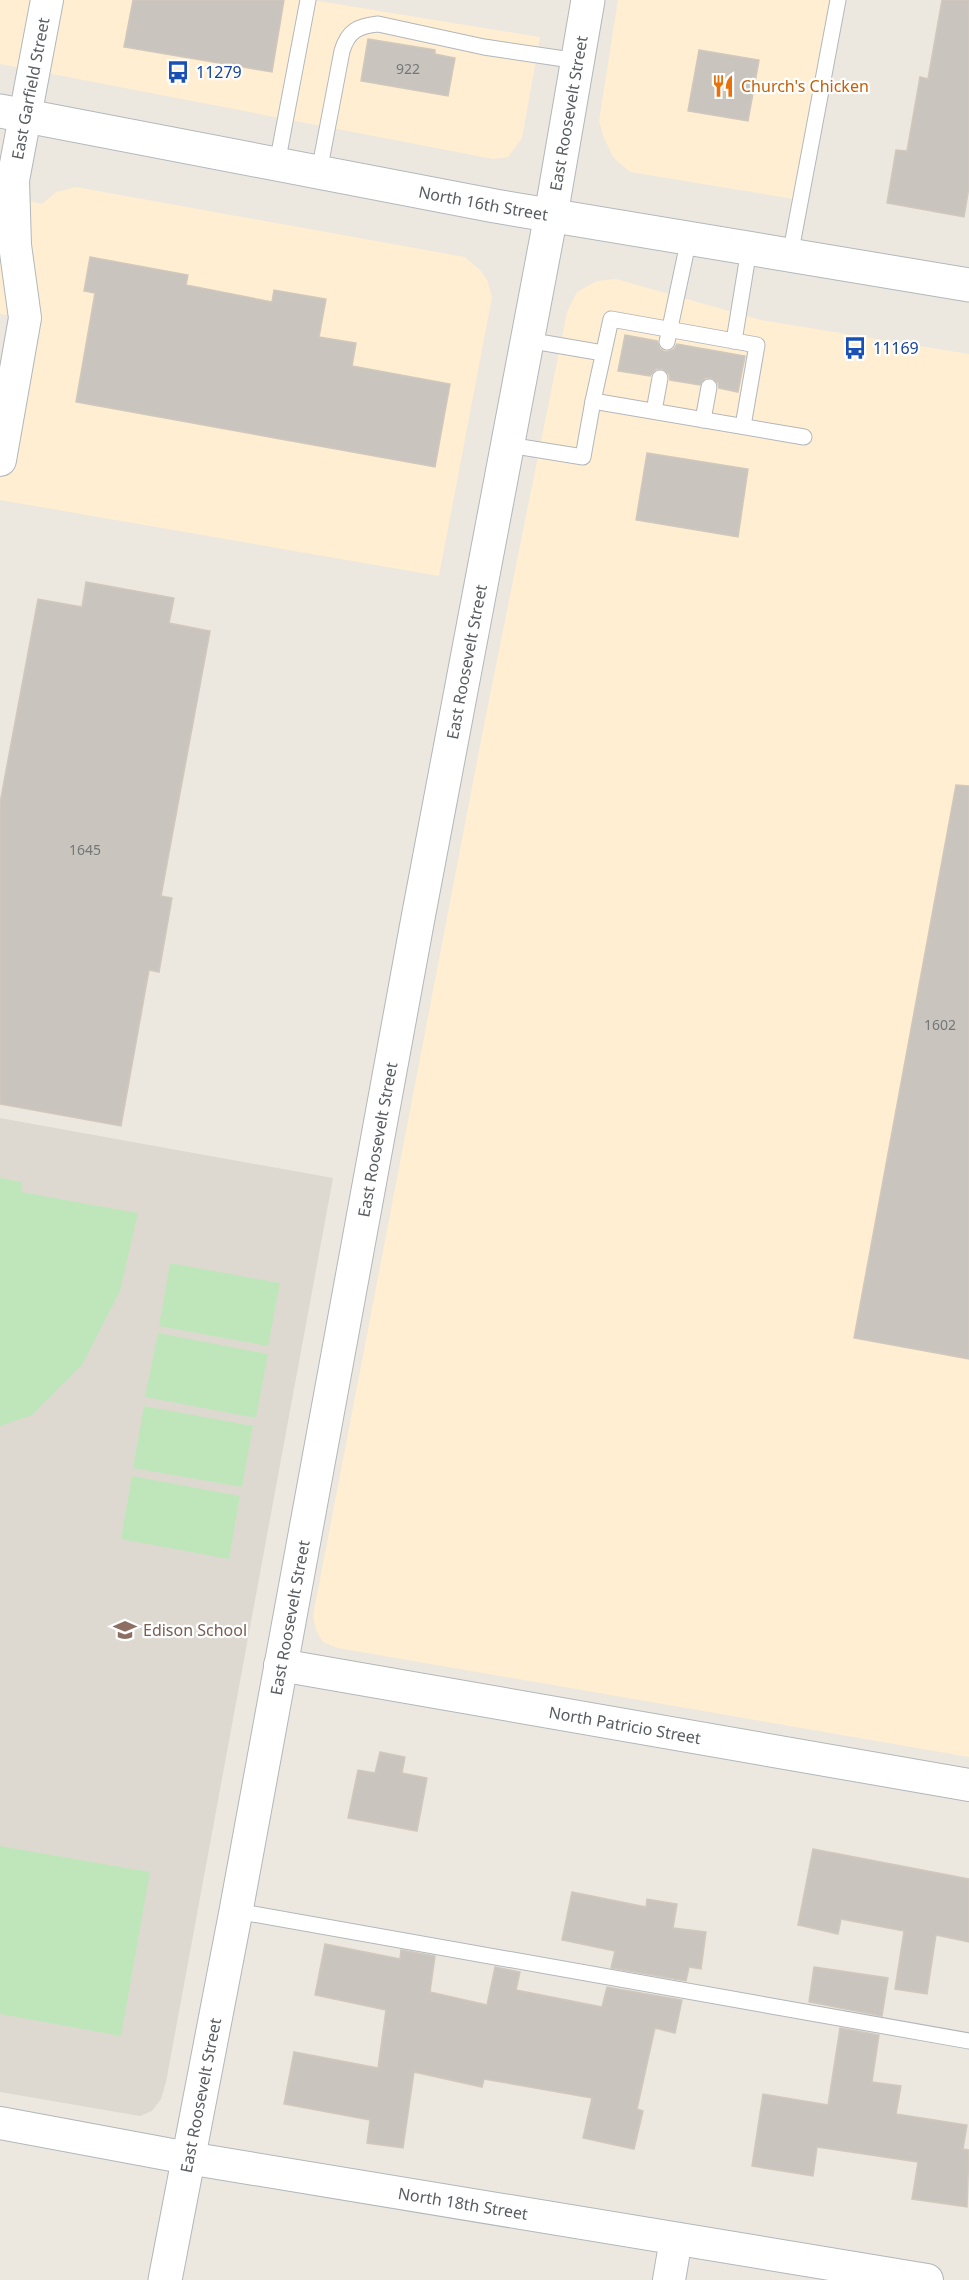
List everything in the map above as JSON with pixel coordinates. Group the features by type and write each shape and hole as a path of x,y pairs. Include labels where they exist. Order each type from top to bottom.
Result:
{"street":[{"name":"East Garfield Street","path":"0,460 25,318 15,244 7,219 13,180 13,114 46,0"},
{"name":"East Roosevelt Street","path":"165,2280 236,1911 551,215 588,0"},
{"name":"North 16th Street","path":"13,114 551,215 969,285"},
{"name":"North Patricio Street","path":"280,1665 969,1785"},
{"name":"North 18th Street","path":"0,2123 188,2158 927,2280"},
{"path":"669,2280 676,2238"}],"lane":[{"path":"277,164 308,0"},
{"path":"790,256 838,0"},
{"path":"319,172 345,38 352,30 365,25 378,24 484,47 578,61"},
{"path":"668,336 689,238"},
{"path":"734,341 748,249"},
{"path":"508,445 583,457 611,319 668,336 716,344 734,341 757,345 743,426"},
{"path":"527,339 603,352"},
{"path":"654,411 660,378"},
{"path":"703,420 709,387"},
{"path":"593,401 804,437"},
{"path":"236,1911 969,2041"}],"shaded area":[{"path":"0,0 312,0 540,37 522,138 508,157 493,159 0,64"},
{"path":"618,0 838,0 800,200 630,172 613,157 599,121"},
{"path":"76,187 465,257 481,271 487,280 492,297 439,576 0,500 0,460 25,318 0,314 0,194 42,204 56,192"},
{"path":"616,279 761,320 969,354 969,1757 338,1648 323,1642 316,1630 313,1616 483,730 567,312 577,292 597,281"},
{"name":"Edison School","path":"0,1118 333,1178 166,2082 161,2099 152,2111 140,2116 0,2092"}],"green space":[{"path":"0,1178 22,1182 21,1192 138,1213 120,1291 82,1365 32,1415 0,1426"},
{"path":"170,1263 280,1283 268,1346 159,1326"},
{"path":"158,1333 268,1354 256,1418 145,1397"},
{"path":"144,1406 253,1426 242,1487 133,1468"},
{"path":"132,1476 240,1496 229,1559 121,1539"},
{"path":"0,1846 150,1872 121,2036 0,2014"}],"building":[{"path":"133,0 284,0 272,72 124,47"},
{"path":"942,0 969,0 969,187 964,217 887,203 896,150 907,151 920,77 928,79"},
{"path":"368,39 435,50 435,54 455,58 448,96 361,81"},
{"name":"Church's Chicken","path":"699,50 759,60 748,121 688,111"},
{"path":"90,257 188,275 186,285 272,302 274,290 326,299 319,337 356,343 352,366 450,384 435,467 76,402 95,293 84,291"},
{"path":"625,335 657,341 660,349 666,352 674,349 677,344 745,356 738,392 719,388 718,383 711,378 705,378 700,385 670,380 669,374 662,369 656,369 650,376 618,371"},
{"path":"647,453 748,469 738,537 636,520"},
{"path":"86,582 174,598 169,623 210,631 161,896 172,898 159,972 149,970 121,1126 0,1104 0,803 38,599 82,607"},
{"path":"956,785 969,786 969,1359 854,1338"},
{"path":"380,1752 405,1757 402,1773 427,1778 417,1831 348,1818 358,1770 375,1773"},
{"path":"813,1849 969,1879 969,1942 936,1935 927,1994 895,1989 904,1931 841,1919 838,1934 798,1925"},
{"path":"572,1892 646,1907 647,1899 677,1904 673,1928 706,1932 701,1969 689,1967 686,1981 611,1968 615,1951 562,1940"},
{"path":"325,1944 400,1959 401,1950 435,1956 430,1992 487,2005 495,1967 520,1972 516,1990 602,2007 607,1987 682,2000 675,2033 655,2028 637,2109 643,2111 634,2149 583,2138 592,2098 484,2079 482,2087 414,2072 403,2148 367,2143 370,2120 284,2104 294,2052 378,2068 386,2010 315,1995"},
{"path":"814,1967 888,1978 882,2016 809,2002"},
{"path":"840,2028 879,2035 872,2082 901,2086 896,2114 967,2125 963,2149 969,2150 967,2207 912,2199 918,2162 817,2147 813,2176 752,2166 763,2094 828,2105"}],"place":[{"name":"11279","path":"178,72"},
{"name":"Church's Chicken","path":"723,86"},
{"name":"11169","path":"855,348"},
{"name":"Edison School","path":"125,1630"}]}
